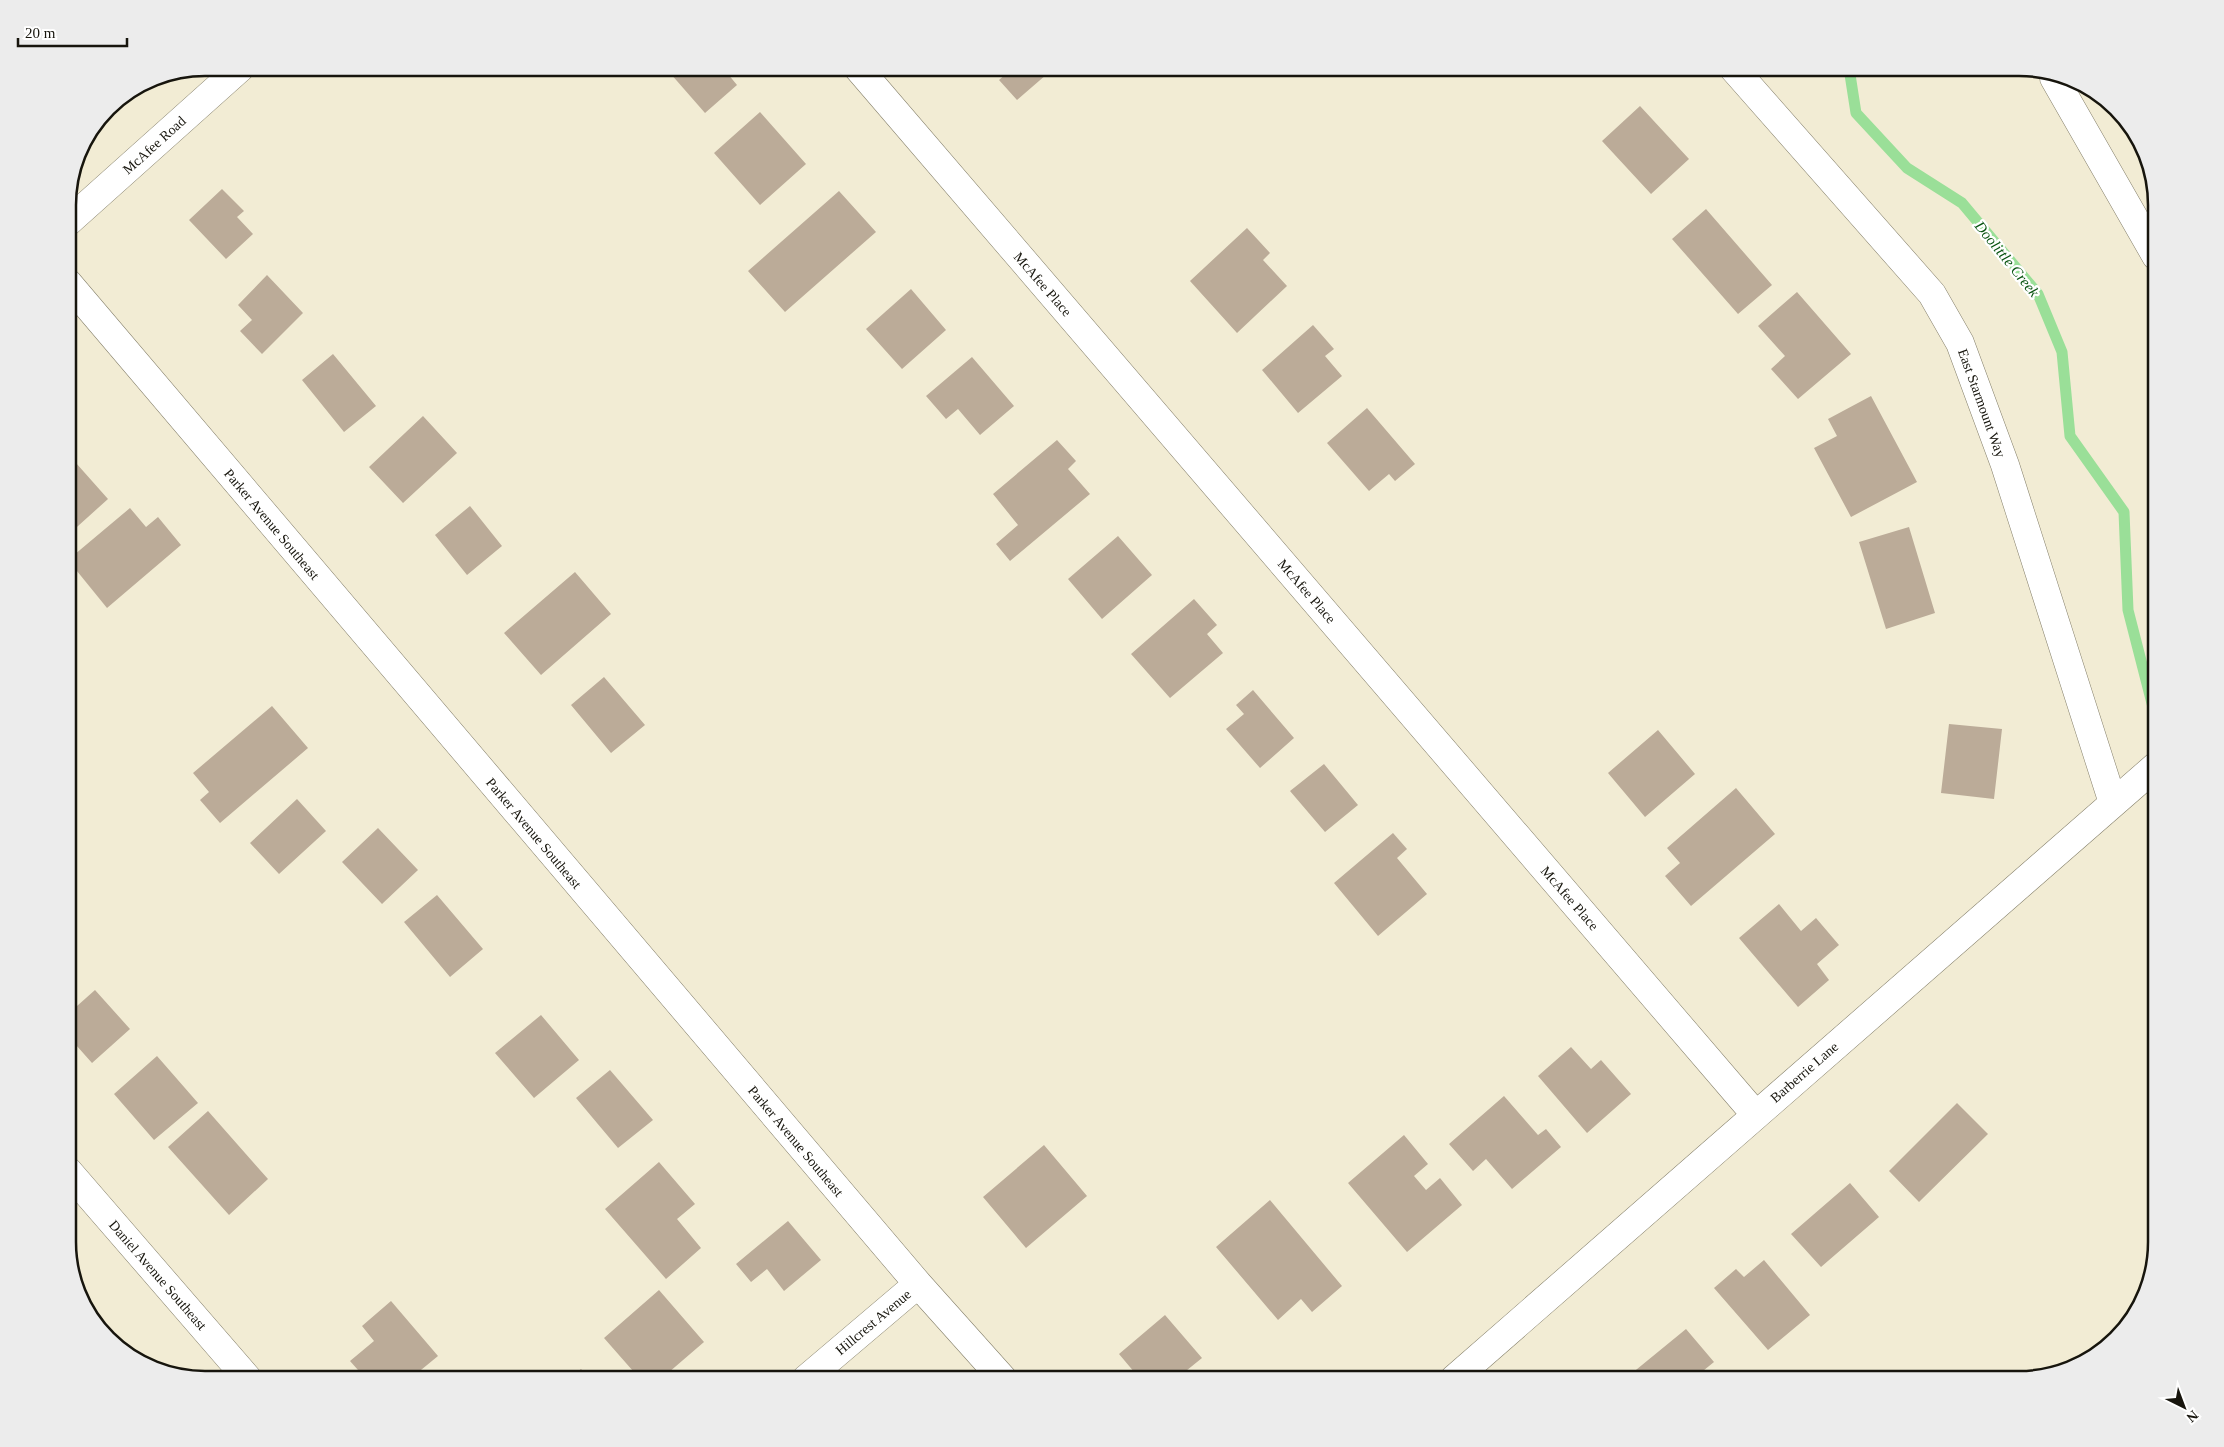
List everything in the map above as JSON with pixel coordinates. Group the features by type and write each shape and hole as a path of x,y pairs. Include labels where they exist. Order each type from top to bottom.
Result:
{"street":[{"name":"McAfee Road","path":"77,214 231,76"},
{"name":"McAfee Place","path":"865,76 1755,1114"},
{"name":"East Starmount Way","path":"1741,76 1932,294 1960,343 2005,465 2113,803"},
{"path":"2057,82 2148,242"},
{"name":"Parker Avenue Southeast","path":"77,294 918,1284 996,1371"},
{"name":"Barberrie Lane","path":"1464,1371 1755,1114 2148,773"},
{"name":"Daniel Avenue Southeast","path":"77,1180 240,1371"},
{"name":"Hillcrest Avenue","path":"816,1371 918,1284"}],"building":[{"path":"673,76 730,76 737,85 705,113"},
{"path":"1004,76 1045,76 1017,100 999,80"},
{"path":"1640,106 1689,159 1651,194 1602,141"},
{"path":"760,112 806,164 760,205 714,153"},
{"path":"222,189 244,211 237,217 253,234 226,259 189,220"},
{"path":"839,191 876,232 785,312 748,271"},
{"path":"1706,209 1772,285 1738,314 1672,239"},
{"path":"1247,228 1270,253 1263,260 1287,286 1237,333 1190,281"},
{"path":"267,275 303,313 262,354 240,331 252,320 238,305"},
{"path":"911,289 946,330 902,369 866,329"},
{"path":"1797,292 1851,354 1798,399 1771,369 1785,356 1758,326"},
{"path":"1313,325 1334,349 1325,356 1342,376 1298,413 1262,370"},
{"path":"333,354 376,406 344,432 302,380"},
{"path":"972,357 1014,406 980,435 958,409 946,419 926,396"},
{"path":"1871,396 1917,482 1851,517 1814,448 1837,436 1828,419"},
{"path":"1367,408 1415,464 1395,481 1389,474 1369,491 1327,443"},
{"path":"423,416 457,453 403,503 369,467"},
{"path":"1057,440 1076,461 1068,469 1090,494 1010,561 996,544 1018,525 993,494"},
{"path":"77,464 108,499 77,527"},
{"path":"470,506 502,546 467,575 435,535"},
{"path":"130,508 146,527 158,517 181,545 107,608 77,571 77,552"},
{"path":"1909,527 1935,613 1886,629 1859,542"},
{"path":"1118,536 1152,575 1102,619 1068,579"},
{"path":"575,572 611,614 541,675 504,633"},
{"path":"1194,599 1217,625 1207,634 1223,653 1170,698 1131,654"},
{"path":"604,677 645,725 611,753 571,705"},
{"path":"1253,690 1294,738 1260,768 1226,729 1244,714 1236,705"},
{"path":"272,706 308,748 220,823 200,800 209,792 193,773"},
{"path":"1949,724 2002,729 1994,799 1941,793"},
{"path":"1658,730 1695,774 1645,817 1608,773"},
{"path":"1324,764 1358,805 1325,832 1290,791"},
{"path":"1736,788 1775,834 1691,906 1665,876 1680,863 1667,848"},
{"path":"297,799 326,831 279,874 250,843"},
{"path":"378,828 418,870 382,904 342,862"},
{"path":"1393,833 1407,849 1397,858 1427,894 1378,936 1334,883"},
{"path":"437,895 483,949 450,977 404,922"},
{"path":"1779,904 1801,931 1816,918 1839,945 1817,964 1829,980 1798,1007 1739,938"},
{"path":"95,990 130,1029 92,1063 77,1046 77,1006"},
{"path":"541,1015 579,1060 534,1098 495,1053"},
{"path":"1571,1047 1591,1069 1601,1060 1631,1094 1587,1133 1538,1076"},
{"path":"157,1056 198,1103 154,1140 114,1094"},
{"path":"610,1070 653,1120 618,1148 576,1098"},
{"path":"1504,1096 1538,1135 1546,1129 1561,1147 1512,1189 1486,1159 1473,1171 1449,1144"},
{"path":"1957,1103 1988,1134 1919,1202 1889,1171"},
{"path":"208,1111 268,1179 229,1215 168,1147"},
{"path":"1404,1135 1428,1164 1414,1176 1426,1190 1440,1178 1462,1205 1407,1252 1348,1183"},
{"path":"1044,1145 1087,1196 1026,1248 983,1197"},
{"path":"659,1162 695,1204 677,1219 701,1248 666,1279 605,1209"},
{"path":"1850,1183 1879,1217 1821,1267 1791,1234"},
{"path":"1270,1200 1342,1286 1312,1312 1301,1299 1278,1320 1216,1247"},
{"path":"788,1221 821,1260 784,1291 767,1269 751,1282 736,1264"},
{"path":"1764,1260 1810,1315 1768,1350 1714,1288 1736,1269 1744,1277"},
{"path":"659,1290 704,1342 670,1371 633,1371 604,1338"},
{"path":"391,1301 438,1356 420,1371 359,1371 350,1361 374,1341 362,1326"},
{"path":"1165,1315 1202,1358 1186,1371 1133,1371 1119,1354"},
{"path":"1686,1329 1714,1362 1703,1371 1635,1371"}],"waterway":[{"name":"Doolittle Creek","path":"1850,76 1856,113 1907,168 1962,203 2038,294 2062,352 2070,436 2124,512 2128,610 2148,688"}]}
